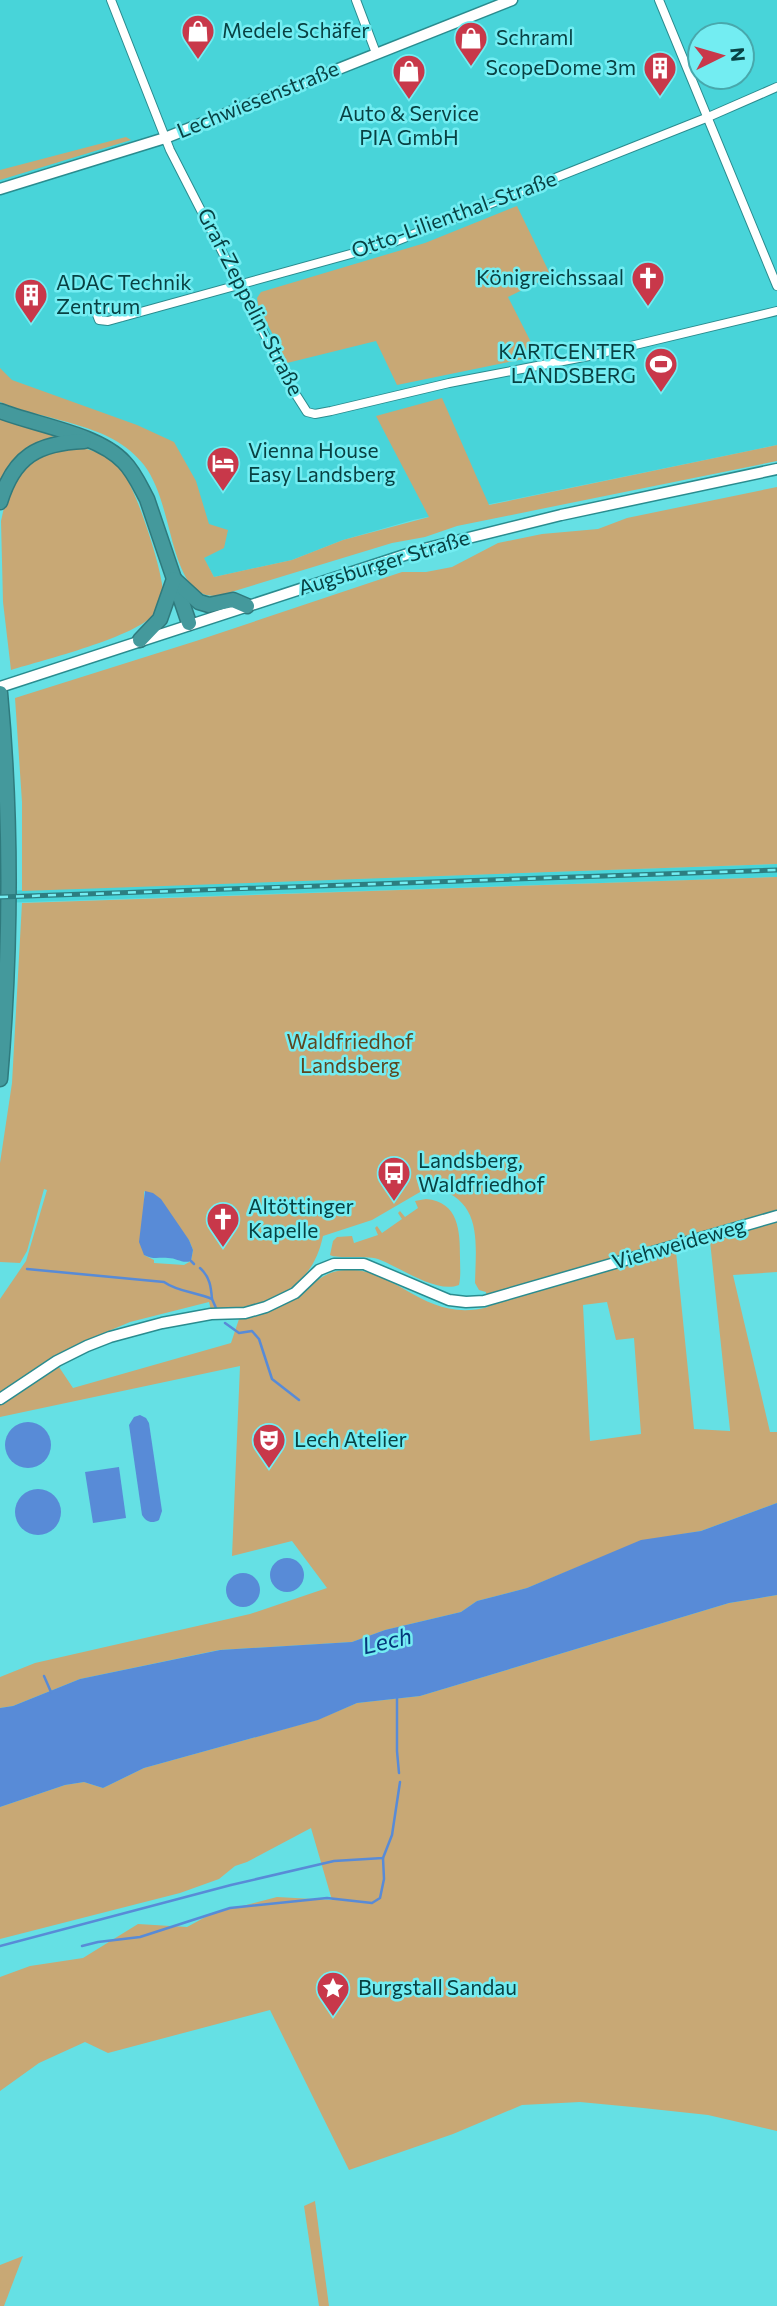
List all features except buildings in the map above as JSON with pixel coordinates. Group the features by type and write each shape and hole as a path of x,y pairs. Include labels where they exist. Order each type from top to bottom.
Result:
{"highway":[{"path":"0,411 63,430 114,452 125,463 137,479 146,499 189,624"},
{"path":"0,502 10,475 29,455 50,444 89,441"},
{"path":"174,579 199,602 209,605 233,600 247,606"},
{"path":"141,640 160,619 174,579"},
{"path":"0,693 8,798 10,918 0,1079"}],"street":[{"name":"Graf-Zeppelin-Straße","path":"111,0 165,138 293,390 307,412 315,414 449,383 597,354 777,312"},
{"path":"356,0 376,53"},
{"name":"Lechwiesenstraße","path":"0,190 165,138 512,0"},
{"path":"659,0 777,286"},
{"name":"Otto-Lilienthal-Straße","path":"122,317 394,242 706,118 777,87"},
{"name":"Augsburger Straße","path":"0,687 460,539 777,469"},
{"name":"Viehweideweg","path":"0,1399 57,1361 87,1346 162,1323 211,1314 245,1313 267,1307 295,1293 319,1270 334,1264 364,1264 434,1295 466,1302 503,1296 777,1216"}],"shaded area":[{"path":"0,0 777,0 777,445 413,520 343,540 292,560 214,577 135,434 0,386"},
{"path":"777,864 777,877 0,903 0,891"}],"green space":[{"path":"126,137 131,140 0,180 0,170"},
{"path":"517,206 551,276 508,297 538,356 397,385 376,341 287,363 258,305 257,298 261,292 425,243"},
{"path":"0,368 12,380 137,425 174,442 196,481 209,524 228,530 224,548 204,558 214,577 292,560 343,540 429,517 376,416 442,398 489,505 777,445 777,461 457,526 211,596 194,588 186,577 179,563 153,479 144,465 130,451 96,431 0,402"},
{"path":"0,415 57,435 22,454 0,486"},
{"path":"60,446 99,453 119,467 140,507 162,582 162,598 155,613 129,631 88,647 11,670 3,602 1,521 5,503 22,467"},
{"path":"777,487 777,864 22,891 22,802 15,698 402,572 426,572 452,567 498,543 542,534 598,529 627,518"},
{"name":"Waldfriedhof Landsberg","path":"777,877 777,1272 733,1275 770,1432 777,1432 777,1503 701,1531 641,1541 527,1588 477,1601 461,1612 385,1630 352,1642 219,1650 80,1679 13,1706 0,1708 0,1677 35,1663 250,1614 327,1588 292,1541 232,1556 240,1366 0,1417 0,1403 59,1367 73,1388 231,1343 239,1319 270,1311 296,1297 325,1275 338,1271 363,1271 380,1276 428,1302 446,1308 466,1310 488,1307 486,1292 479,1290 475,1283 475,1237 468,1211 460,1201 430,1187 426,1181 424,1182 427,1188 372,1220 323,1236 308,1271 282,1294 249,1306 211,1310 209,1302 130,1322 85,1341 0,1394 0,1299 26,1261 47,1190 44,1189 27,1251 20,1263 0,1262 0,1163 12,1083 22,903","holes":["144,1191 189,1240 193,1250 191,1261 184,1265 154,1263 154,1260 144,1255","710,1241 730,1431 694,1429 676,1252","607,1302 616,1340 634,1338 641,1434 590,1441 583,1305"]},
{"path":"426,1199 445,1206 455,1220 460,1248 459,1285 450,1287 429,1283 378,1259 330,1255 333,1241 337,1237 352,1236 354,1243 378,1235 375,1228 377,1226 382,1233 402,1219 398,1213 400,1211 405,1217 418,1208 415,1201"},
{"path":"777,1595 777,2131 708,2115 643,2108 580,2102 522,2105 453,2134 349,2170 270,2010 108,2053 85,2042 39,2063 0,2091 0,1977 30,1966 83,1958 138,1924 187,1927 211,1914 277,1897 332,1900 311,1828 235,1866 219,1879 180,1893 0,1939 0,1807 65,1785 84,1782 103,1788 144,1768 317,1720 357,1703 420,1696 729,1603"},
{"path":"315,2201 329,2306 319,2306 304,2206"},
{"path":"23,2256 4,2306 0,2306 0,2265"}],"water":[{"path":"145,1191 161,1199 189,1240 193,1250 191,1261 144,1255 139,1242"},
{"path":"140,1415 149,1423 162,1511 159,1520 154,1522 147,1521 142,1515 129,1425 134,1417"},
{"path":"28,1422 45,1428 51,1445 45,1462 28,1468 11,1462 5,1445 11,1428"},
{"path":"119,1467 126,1518 93,1523 85,1472"},
{"path":"38,1489 55,1495 61,1512 55,1529 38,1535 21,1529 15,1512 21,1495"},
{"name":"Lech","path":"777,1503 777,1595 729,1603 420,1696 357,1703 318,1720 144,1768 103,1788 84,1782 65,1785 0,1807 0,1708 13,1706 80,1679 220,1650 352,1642 385,1630 461,1612 477,1601 527,1588 641,1540 701,1531"},
{"path":"287,1558 299,1563 304,1575 299,1587 287,1592 275,1587 270,1575 275,1563"},
{"path":"243,1573 255,1578 260,1590 255,1602 243,1607 231,1602 226,1590 231,1578"}],"waterway":[{"path":"191,1261 194,1264"},
{"path":"200,1268 208,1279 212,1299"},
{"path":"27,1269 164,1282 212,1299 216,1308"},
{"path":"225,1323 239,1333 252,1331 259,1339 272,1379 299,1400"},
{"path":"44,1676 51,1692"},
{"path":"397,1695 399,1773"},
{"path":"0,1946 231,1885 334,1861 383,1858 392,1835 400,1782"},
{"path":"82,1946 140,1937 230,1908 327,1898 372,1903 380,1898 384,1879 383,1858"}],"railway":[{"path":"0,897 777,870"}],"place":[{"name":"Medele Schäfer","path":"198,61"},
{"name":"Schraml","path":"471,68"},
{"name":"ScopeDome 3m","path":"660,98"},
{"name":"Auto & Service PIA GmbH","path":"409,101"},
{"name":"Königreichssaal","path":"648,308"},
{"name":"ADAC Technik Zentrum","path":"31,325"},
{"name":"KARTCENTER LANDSBERG","path":"661,394"},
{"name":"Vienna House Easy Landsberg","path":"223,493"},
{"name":"Landsberg, Waldfriedhof","path":"394,1203"},
{"name":"Altöttinger Kapelle","path":"223,1249"},
{"name":"Lech Atelier","path":"269,1470"},
{"name":"Burgstall Sandau","path":"333,2018"}]}
